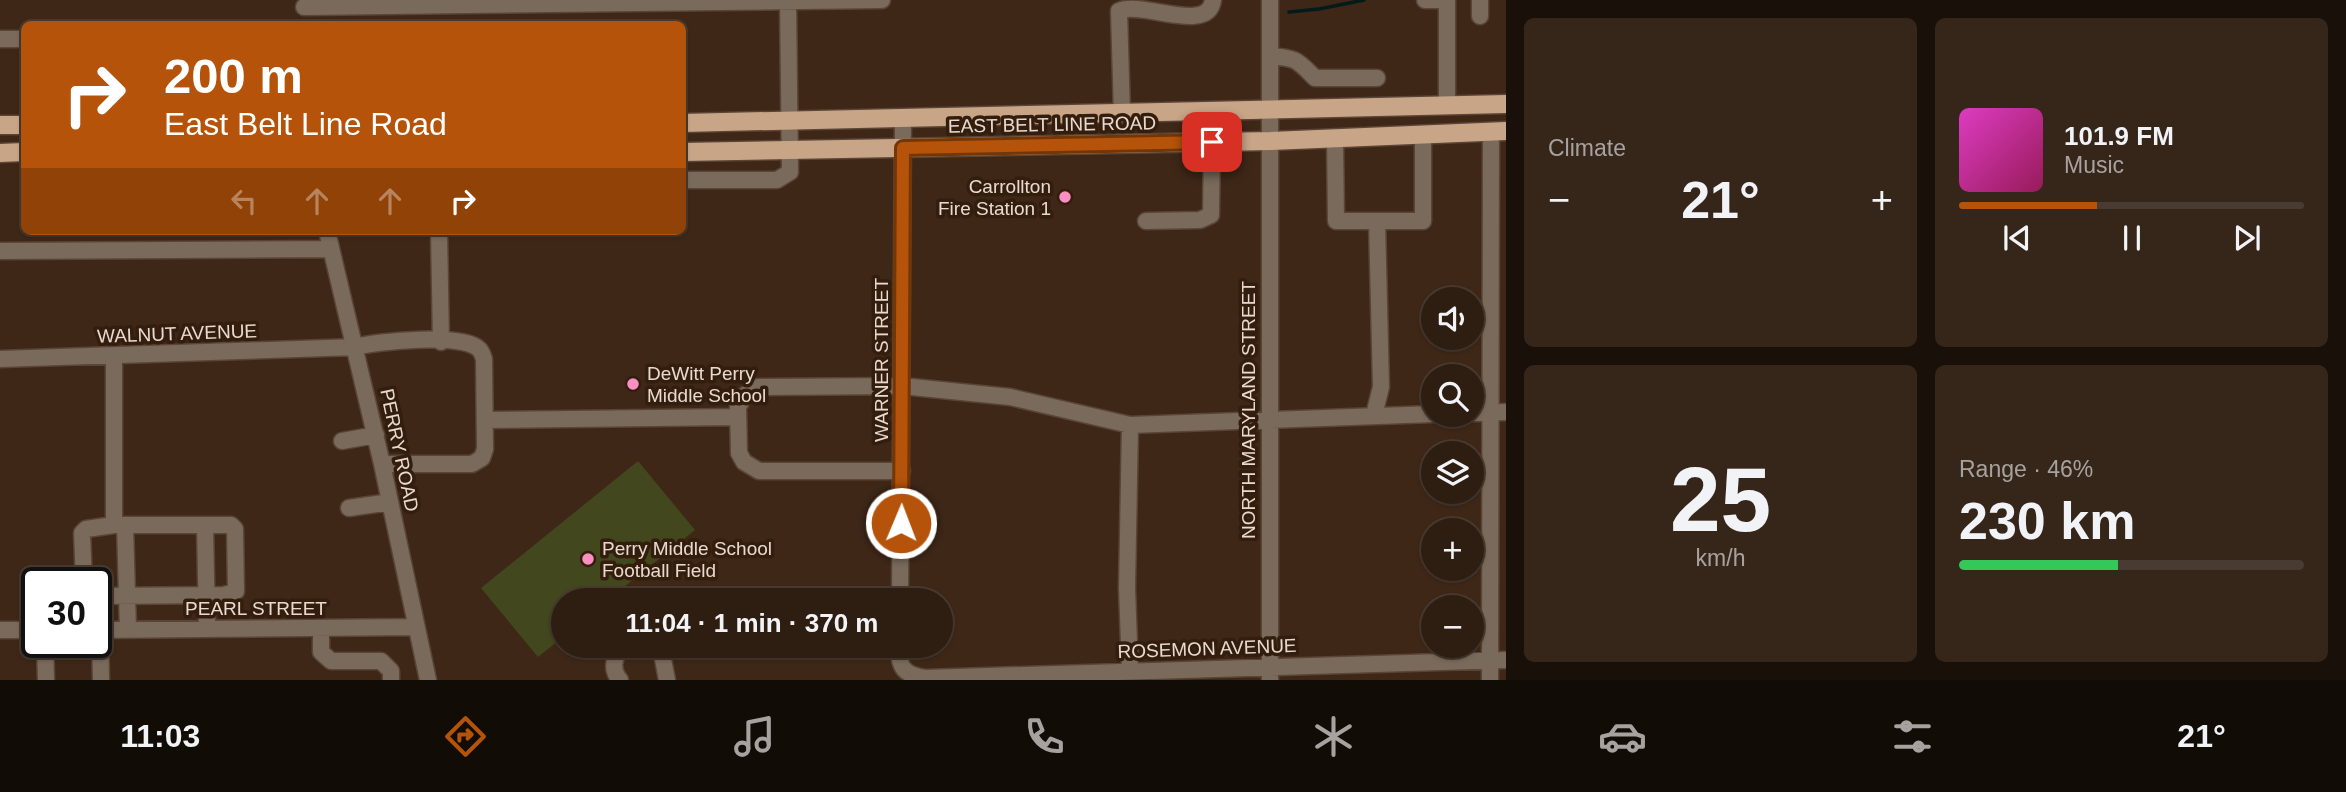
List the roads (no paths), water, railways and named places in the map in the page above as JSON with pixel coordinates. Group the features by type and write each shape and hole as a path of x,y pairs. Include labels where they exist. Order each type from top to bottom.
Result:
{"main road":[{"name":"EAST BELT LINE ROAD","path":"686,123 1506,104"},
{"path":"0,125 21,125"},
{"name":"EAST BELT LINE ROAD","path":"686,152 1271,141 1499,132"},
{"path":"0,153 21,152"}],"street":[{"path":"303,4 882,0"},
{"path":"1122,114 1119,11 1126,7 1145,7 1177,17 1195,16 1205,12 1213,0"},
{"name":"NORTH MARYLAND STREET","path":"1270,0 1270,673"},
{"path":"1425,0 1447,0 1447,106"},
{"path":"686,180 777,180 790,172 788,1"},
{"path":"0,39 21,39"},
{"path":"1270,56 1293,58 1302,62 1315,78 1377,78"},
{"name":"WARNER STREET","path":"900,588 903,119"},
{"path":"1490,680 1489,660 1498,591 1499,132"},
{"path":"1335,138 1336,221 1423,220 1423,135"},
{"path":"1146,221 1200,220 1212,215 1212,142"},
{"path":"1374,415 1381,387 1377,221"},
{"name":"PERRY ROAD","path":"328,235 383,464 428,680"},
{"path":"439,235 441,342"},
{"path":"0,251 330,249"},
{"name":"WALNUT AVENUE","path":"0,359 356,347 381,341 465,342 479,349 484,359 485,420"},
{"path":"114,356 119,525 128,629"},
{"path":"902,471 759,471 744,462 739,453 738,407 745,394 758,387 902,387 1010,397 1130,425 1421,414"},
{"path":"383,464 472,464 482,458 485,449 485,420 738,417"},
{"path":"1130,425 1127,588 1130,671"},
{"path":"342,441 376,435"},
{"path":"349,508 390,502"},
{"path":"83,567 82,533 86,528 119,525 231,525 235,529 236,591 207,595 112,596"},
{"path":"205,525 207,629"},
{"name":"PEARL STREET","path":"112,630 416,627"},
{"path":"321,628 321,652 331,661 381,661 391,671 391,680"},
{"path":"0,630 21,630"},
{"path":"45,658 46,680"},
{"path":"100,658 101,680"},
{"path":"616,658 614,664 620,680"},
{"path":"663,658 667,680"},
{"name":"ROSEMON AVENUE","path":"900,658 901,667 909,676 925,678 1130,671 1270,673 1506,660"}],"waterway":[{"path":"1289,12 1364,0"}],"place":[{"name":"Carrollton Fire Station 1","path":"1065,197"},
{"name":"DeWitt Perry Middle School","path":"633,384"},
{"name":"Perry Middle School Football Field","path":"588,559"}]}
